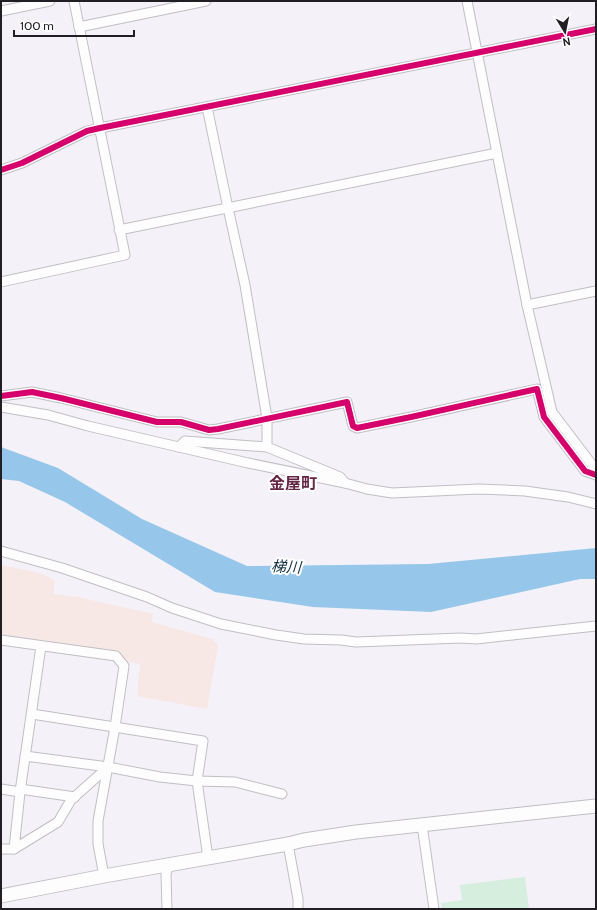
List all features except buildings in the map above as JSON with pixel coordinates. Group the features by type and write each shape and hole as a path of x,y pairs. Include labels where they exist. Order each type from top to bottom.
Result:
{"street":[{"path":"1,11 50,1"},
{"path":"1,282 125,255 74,1"},
{"path":"79,27 206,1"},
{"path":"1,396 32,392 157,422 181,422 209,430 347,402 353,426 358,428 537,389 544,417 585,471 593,474 593,466 552,412 527,306 467,1"},
{"path":"1,170 22,163 87,131 596,29"},
{"path":"207,107 245,285 267,418 267,447"},
{"path":"119,230 498,154"},
{"path":"527,306 596,291"},
{"path":"1,407 48,415 88,426 367,489 392,493 479,489 525,491 568,497 596,504"},
{"path":"179,447 185,441 267,447 340,477 345,483"},
{"path":"1,551 62,568 140,594 172,608 221,624 304,639 356,642 461,638 476,639 596,626"},
{"path":"1,640 116,656 124,666 115,728 98,821 98,844 104,876"},
{"path":"14,849 20,790 41,646"},
{"path":"32,714 203,741 197,782 208,858"},
{"path":"25,756 108,767 160,777 197,782 235,782 282,794"},
{"path":"1,849 14,849 58,822 71,800 108,767"},
{"path":"1,789 75,797"},
{"path":"1,896 104,876 356,832 596,806"},
{"path":"422,825 434,909"},
{"path":"288,844 298,899 298,909"},
{"path":"167,909 166,874 170,865"}],"shaded area":[{"path":"1,565 40,573 55,580 53,594 78,597 153,614 152,622 212,639 218,645 207,709 137,696 140,664 1,636"}],"green space":[{"path":"525,877 529,909 442,909 441,903 462,900 460,885"}],"water":[{"name":"梯川","path":"1,447 58,468 142,519 247,566 428,564 596,548 596,579 580,579 431,612 313,607 215,592 65,502 19,481 1,479"}],"cycle path":[{"path":"1,170 22,163 87,131 596,29"},
{"path":"1,396 32,392 157,422 181,422 209,430 347,402 353,426 357,428 537,389 544,417 585,471 596,475"}],"district":[{"name":"金屋町","path":"293,483"}]}
